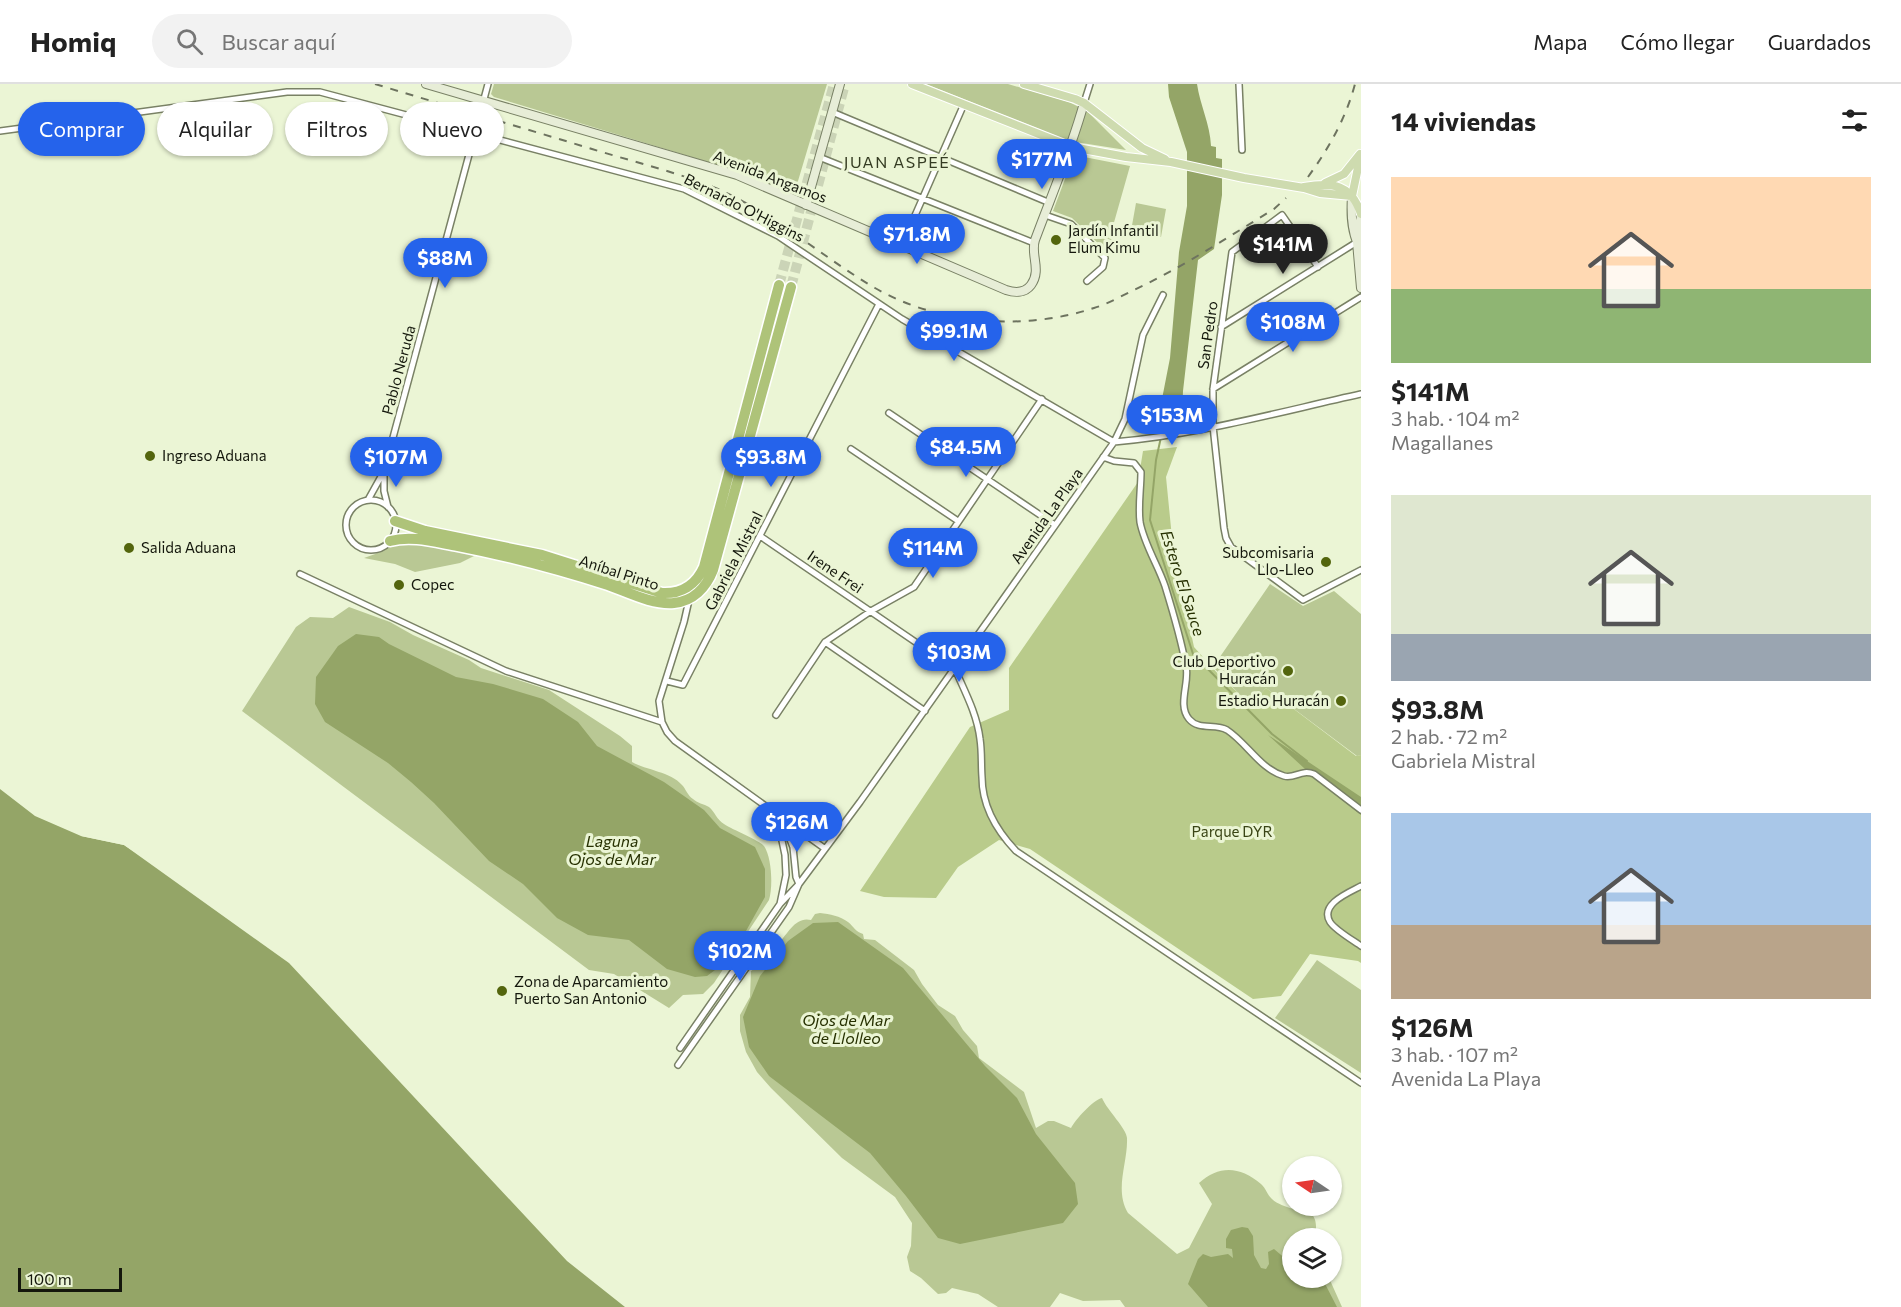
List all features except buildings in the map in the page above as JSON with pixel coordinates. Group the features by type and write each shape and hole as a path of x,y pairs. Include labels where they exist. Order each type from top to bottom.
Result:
{"highway":[{"path":"688,600 689,587 704,567 779,285"},
{"path":"688,600 703,588 713,570 791,286"},
{"name":"Aníbal Pinto","path":"395,521 424,531 542,555 656,592 673,593 689,587"},
{"name":"Aníbal Pinto","path":"390,542 415,539 487,551 547,566 654,601 675,603 688,600"}],"main road":[{"path":"912,84 1072,147 1171,162 1326,194 1352,196"},
{"path":"1024,84 1075,99 1142,148 1171,162"},
{"path":"1304,188 1332,181 1344,174 1361,153"},
{"path":"1352,196 1361,153"},
{"path":"1318,185 1342,188 1352,196 1361,215"},
{"path":"1352,196 1361,186"}],"street":[{"name":"Avenida Angamos","path":"426,84 737,175 1006,290 1017,292 1027,289 1033,282 1036,273 1034,243"},
{"name":"Pablo Neruda","path":"484,100 488,84"},
{"path":"806,205 840,84"},
{"path":"819,157 1034,243 1072,147 1090,84"},
{"path":"1239,84 1242,150"},
{"name":"Bernardo O'Higgins","path":"0,131 309,91 340,96 400,112"},
{"path":"902,245 964,104"},
{"path":"832,112 1050,203"},
{"name":"Bernardo O'Higgins","path":"504,141 684,189 778,236 902,319 1114,442"},
{"name":"Pablo Neruda","path":"368,500 384,471 469,156"},
{"path":"1352,196 1352,217 1357,242 1361,288"},
{"path":"1046,215 1071,224 1104,258 1103,267 1087,281"},
{"name":"San Pedro","path":"1318,267 1282,215 1233,252 1213,389 1213,426 1226,538 1235,550 1303,600 1361,570"},
{"path":"1221,327 1357,242 1361,215"},
{"name":"Avenida La Playa","path":"780,904 799,884 925,711 1114,442 1125,419 1143,335 1163,295"},
{"path":"1213,389 1361,297"},
{"name":"Gabriela Mistral","path":"667,681 683,685 879,304"},
{"path":"1114,442 1138,440 1213,426 1361,394"},
{"path":"776,715 825,642 871,611 914,587 1041,399"},
{"path":"889,413 1055,525"},
{"path":"851,449 958,521"},
{"path":"1103,457 1114,461 1134,462 1141,472 1140,521 1165,586 1186,663 1184,707 1189,719 1200,726 1218,727 1228,731 1262,763 1282,776 1302,772 1314,774 1361,810"},
{"name":"Pablo Neruda","path":"384,471 384,491 388,507"},
{"path":"368,500 379,501 388,507 395,521 395,532 390,542 382,548 368,550 354,545 345,526 350,511 358,504 368,500"},
{"name":"Irene Frei","path":"760,536 955,669"},
{"path":"300,574 506,671 604,701 636,715 662,722"},
{"path":"688,600 684,622 660,700 662,722 675,741 824,848"},
{"path":"825,642 925,711"},
{"path":"955,669 971,704 978,727 982,752 983,788 988,809 998,828 1017,851 1361,1083"},
{"path":"680,1048 780,904 786,875 785,855 778,827 768,807"},
{"path":"678,1065 789,908 799,884 796,877 793,848 782,817"},
{"path":"1361,886 1335,901 1330,908 1329,916 1330,923 1361,946"}],"shaded area":[{"path":"494,84 827,84 795,191 791,193 708,162 494,97 491,94"},
{"path":"926,84 1008,84 1069,102 1087,111 1126,150 1069,141"},
{"path":"1074,155 1130,166 1111,233 1114,250 1109,254 1072,218 1053,211"},
{"path":"1136,203 1166,209 1161,237 1131,231"},
{"path":"413,543 476,555 460,563 415,572 395,564 364,558 391,546"},
{"name":"Club Deportivo Huracán","path":"1270,584 1303,606 1334,591 1361,614 1361,755 1357,756 1266,688 1251,706 1213,667"},
{"name":"Laguna Ojos de Mar","path":"349,607 390,622 481,668 549,690 632,746 632,762 677,781 696,802 709,807 722,822 764,846 769,858 771,873 769,900 714,983 703,994 683,995 669,1008 614,974 589,970 242,711 296,627 310,617 333,618"},
{"path":"815,914 835,916 845,920 863,934 864,939 875,940 914,970 938,1005 955,1016 963,1030 977,1046 979,1058 1024,1092 1036,1128 1048,1121 1054,1121 1071,1128 1085,1110 1102,1098 1127,1138 1122,1195 1128,1213 1177,1254 1189,1248 1212,1204 1199,1183 1214,1173 1237,1171 1253,1178 1264,1187 1270,1197 1282,1205 1282,1216 1313,1216 1316,1222 1316,1228 1282,1228 1282,1288 1333,1288 1342,1307 1125,1307 1120,1300 1083,1301 1060,1293 1050,1307 998,1307 978,1294 952,1288 946,1293 938,1294 910,1271 907,1257 911,1246 912,1223 895,1197 842,1158 771,1088 757,1072 746,1052 740,1031 740,1015 750,997 751,971 780,949 779,943 789,930 801,920 811,920"},
{"path":"1317,960 1361,990 1361,1073 1275,1018"}],"green space":[{"name":"Parque DYR","path":"1177,447 1166,477 1173,548 1194,647 1251,705 1266,688 1356,756 1361,755 1361,963 1310,954 1281,996 1253,999 1030,849 999,840 958,867 936,898 884,897 860,891 970,727 1009,710 1009,668 1138,482 1143,451"}],"water":[{"path":"1168,84 1197,84 1211,146 1216,147 1216,158 1222,159 1222,195 1214,249 1198,260 1183,391 1181,434 1154,440 1170,358 1179,252 1187,206 1187,152 1169,97"},
{"name":"Laguna Ojos de Mar","path":"356,634 379,637 456,677 493,684 543,699 578,722 597,746 664,782 704,810 720,828 755,847 765,869 765,897 746,931 719,967 707,976 695,977 667,969 629,940 588,935 557,918 523,884 489,861 411,782 388,763 325,722 315,704 316,677 338,646"},
{"path":"1268,735 1361,797 1361,815 1317,780"},
{"path":"0,789 35,816 81,836 124,845 289,963 567,1261 625,1307 0,1307"},
{"name":"Ojos de Mar de Llolleo","path":"838,922 903,968 985,1066 1017,1098 1036,1134 1075,1183 1078,1204 1063,1223 960,1244 938,1238 870,1153 769,1076 749,1047 743,1017 760,976 788,941 813,923"},
{"path":"1248,1228 1253,1236 1254,1255 1261,1268 1266,1269 1269,1264 1268,1252 1274,1249 1282,1256 1282,1288 1327,1288 1337,1307 1208,1307 1188,1284 1198,1259 1203,1254 1211,1257 1228,1254 1233,1258 1232,1249 1226,1248 1226,1239 1231,1230"}],"pier":[{"path":"83,834 125,842 182,883 124,845 81,836"}],"waterway":[{"name":"Estero El Sauce","path":"1161,437 1156,460 1150,520 1193,654 1272,734 1307,761"}],"tunnel":[{"path":"779,285 834,84"},
{"path":"791,287 845,84"}],"railway":[{"path":"375,84 718,189 779,223 875,288 926,310 954,317 1011,322 1039,320 1094,308 1188,262 1274,209 1286,198"},
{"path":"1308,177 1336,132 1355,84"}],"place":[{"name":"Jardín Infantil Elum Kimu","path":"1056,240"},
{"name":"Ingreso Aduana","path":"150,456"},
{"name":"Salida Aduana","path":"129,548"},
{"name":"Subcomisaria Llo-Lleo","path":"1326,562"},
{"name":"Copec","path":"399,585"},
{"name":"Club Deportivo Huracán","path":"1288,671"},
{"name":"Estadio Huracán","path":"1341,701"},
{"name":"Zona de Aparcamiento Puerto San Antonio","path":"502,991"}],"district":[{"name":"JUAN ASPEÉ","path":"897,162"}]}
